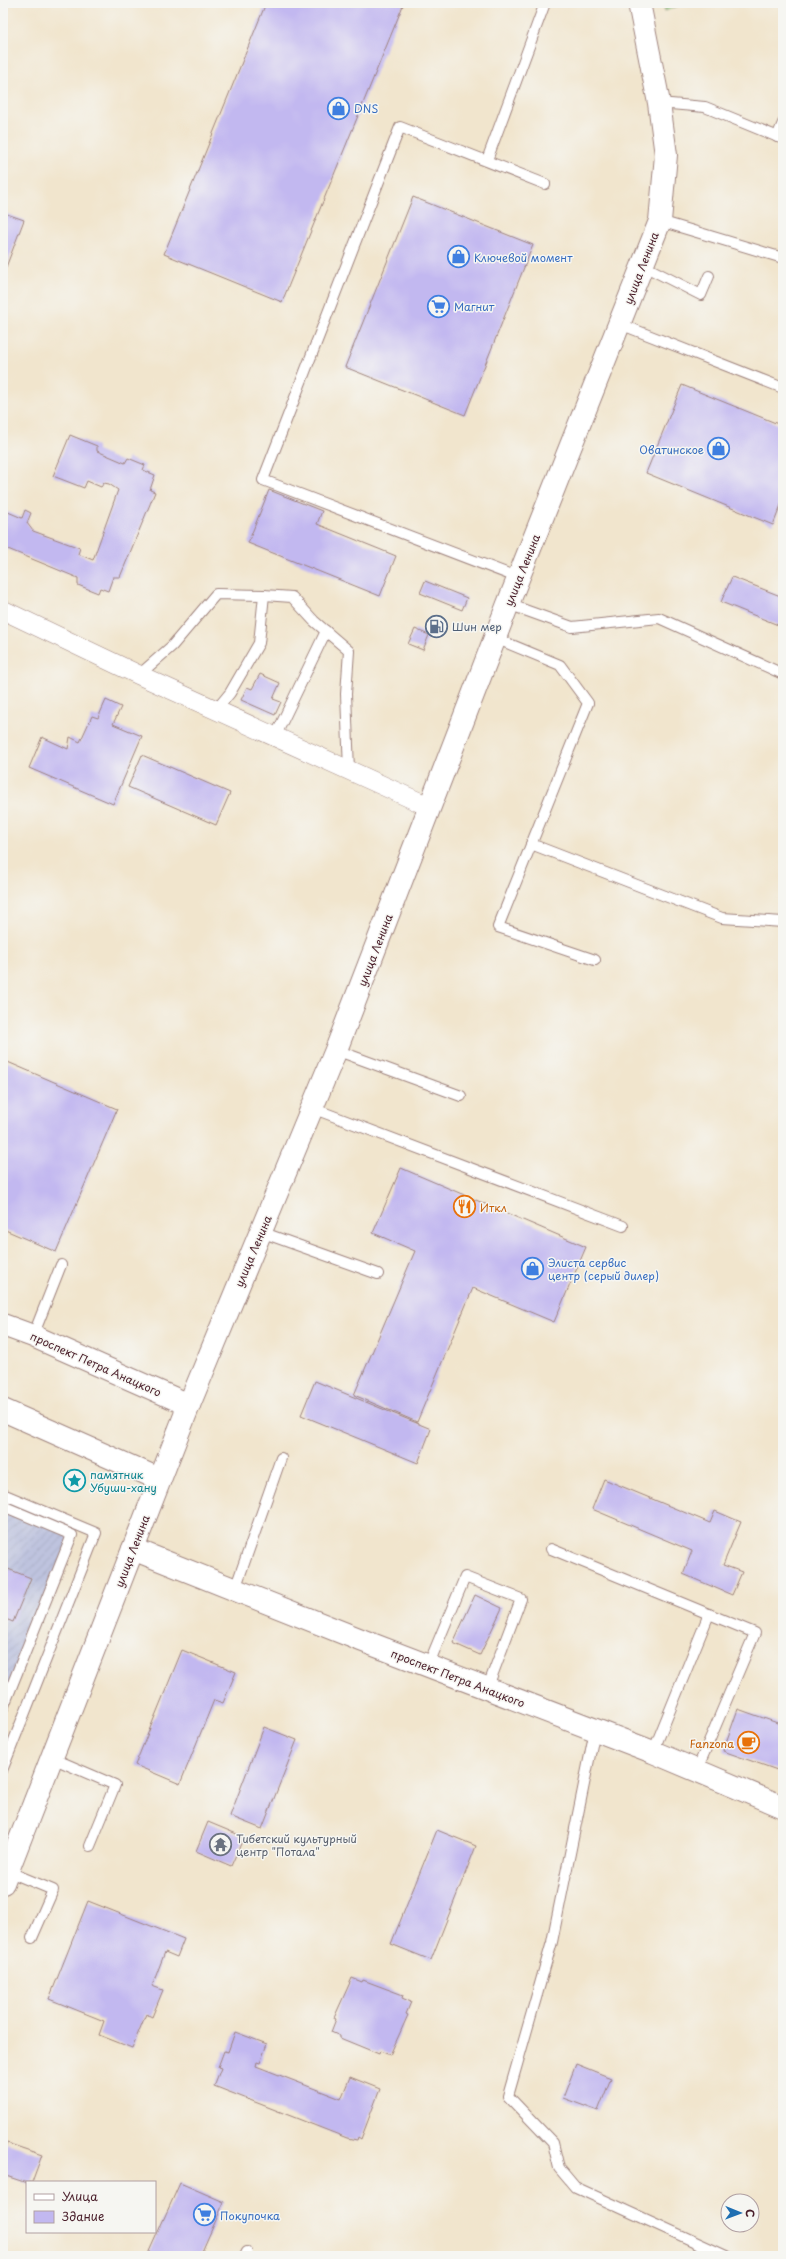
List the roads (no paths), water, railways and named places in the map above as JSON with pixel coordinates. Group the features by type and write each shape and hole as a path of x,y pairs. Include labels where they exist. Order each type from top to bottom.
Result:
{"main road":[{"name":"улица Ленина","path":"5,1877 159,1479 336,1050 508,604 660,221 666,155 659,103 639,3"},
{"name":"проспект Петра Анацкого","path":"3,1324 189,1405"},
{"path":"3,1410 159,1479"},
{"name":"проспект Петра Анацкого","path":"133,1548 428,1666 653,1752 696,1772 783,1807"}],"street":[{"path":"3,610 139,675 430,807"}],"lane":[{"path":"487,160 545,3"},
{"path":"659,103 705,107 780,138 783,123"},
{"path":"519,578 263,480 400,127 545,184"},
{"path":"660,221 783,258"},
{"path":"642,265 701,295 709,276"},
{"path":"620,324 783,388"},
{"path":"139,675 172,646 216,594 292,597 326,631 349,651 346,694 349,770"},
{"path":"216,710 230,693 260,643 264,595"},
{"path":"508,604 572,627 659,618 783,674"},
{"path":"275,737 326,631"},
{"path":"495,638 560,665 588,703 498,927 595,960"},
{"path":"531,844 722,918 783,922"},
{"path":"336,1050 461,1096"},
{"path":"312,1108 623,1226"},
{"path":"261,1232 378,1274"},
{"path":"33,1336 61,1264"},
{"path":"235,1589 281,1458"},
{"path":"3,1494 96,1533 3,1768"},
{"path":"3,1506 72,1534 3,1708"},
{"path":"551,1549 755,1633 696,1772"},
{"path":"428,1666 465,1577 521,1599 487,1689"},
{"path":"653,1752 709,1614"},
{"path":"595,1730 552,1942 508,2096 553,2143 559,2168 575,2187 726,2256"},
{"path":"52,1758 115,1785 90,1846"},
{"path":"5,1877 53,1890 32,1938"}],"place":[{"name":"DNS","path":"338,108"},
{"name":"Ключевой момент","path":"459,257"},
{"name":"Магнит","path":"439,306"},
{"name":"Оватинское","path":"719,449"},
{"name":"Шин мер","path":"437,626"},
{"name":"Иткл","path":"465,1207"},
{"name":"Элиста сервис центр (серый дилер)","path":"533,1268"},
{"name":"памятник Убуши-хану","path":"74,1480"},
{"name":"Fanzona","path":"749,1743"},
{"name":"Тибетский культурный центр \"Потала\"","path":"220,1844"},
{"name":"Покупочка","path":"205,2215"}]}
